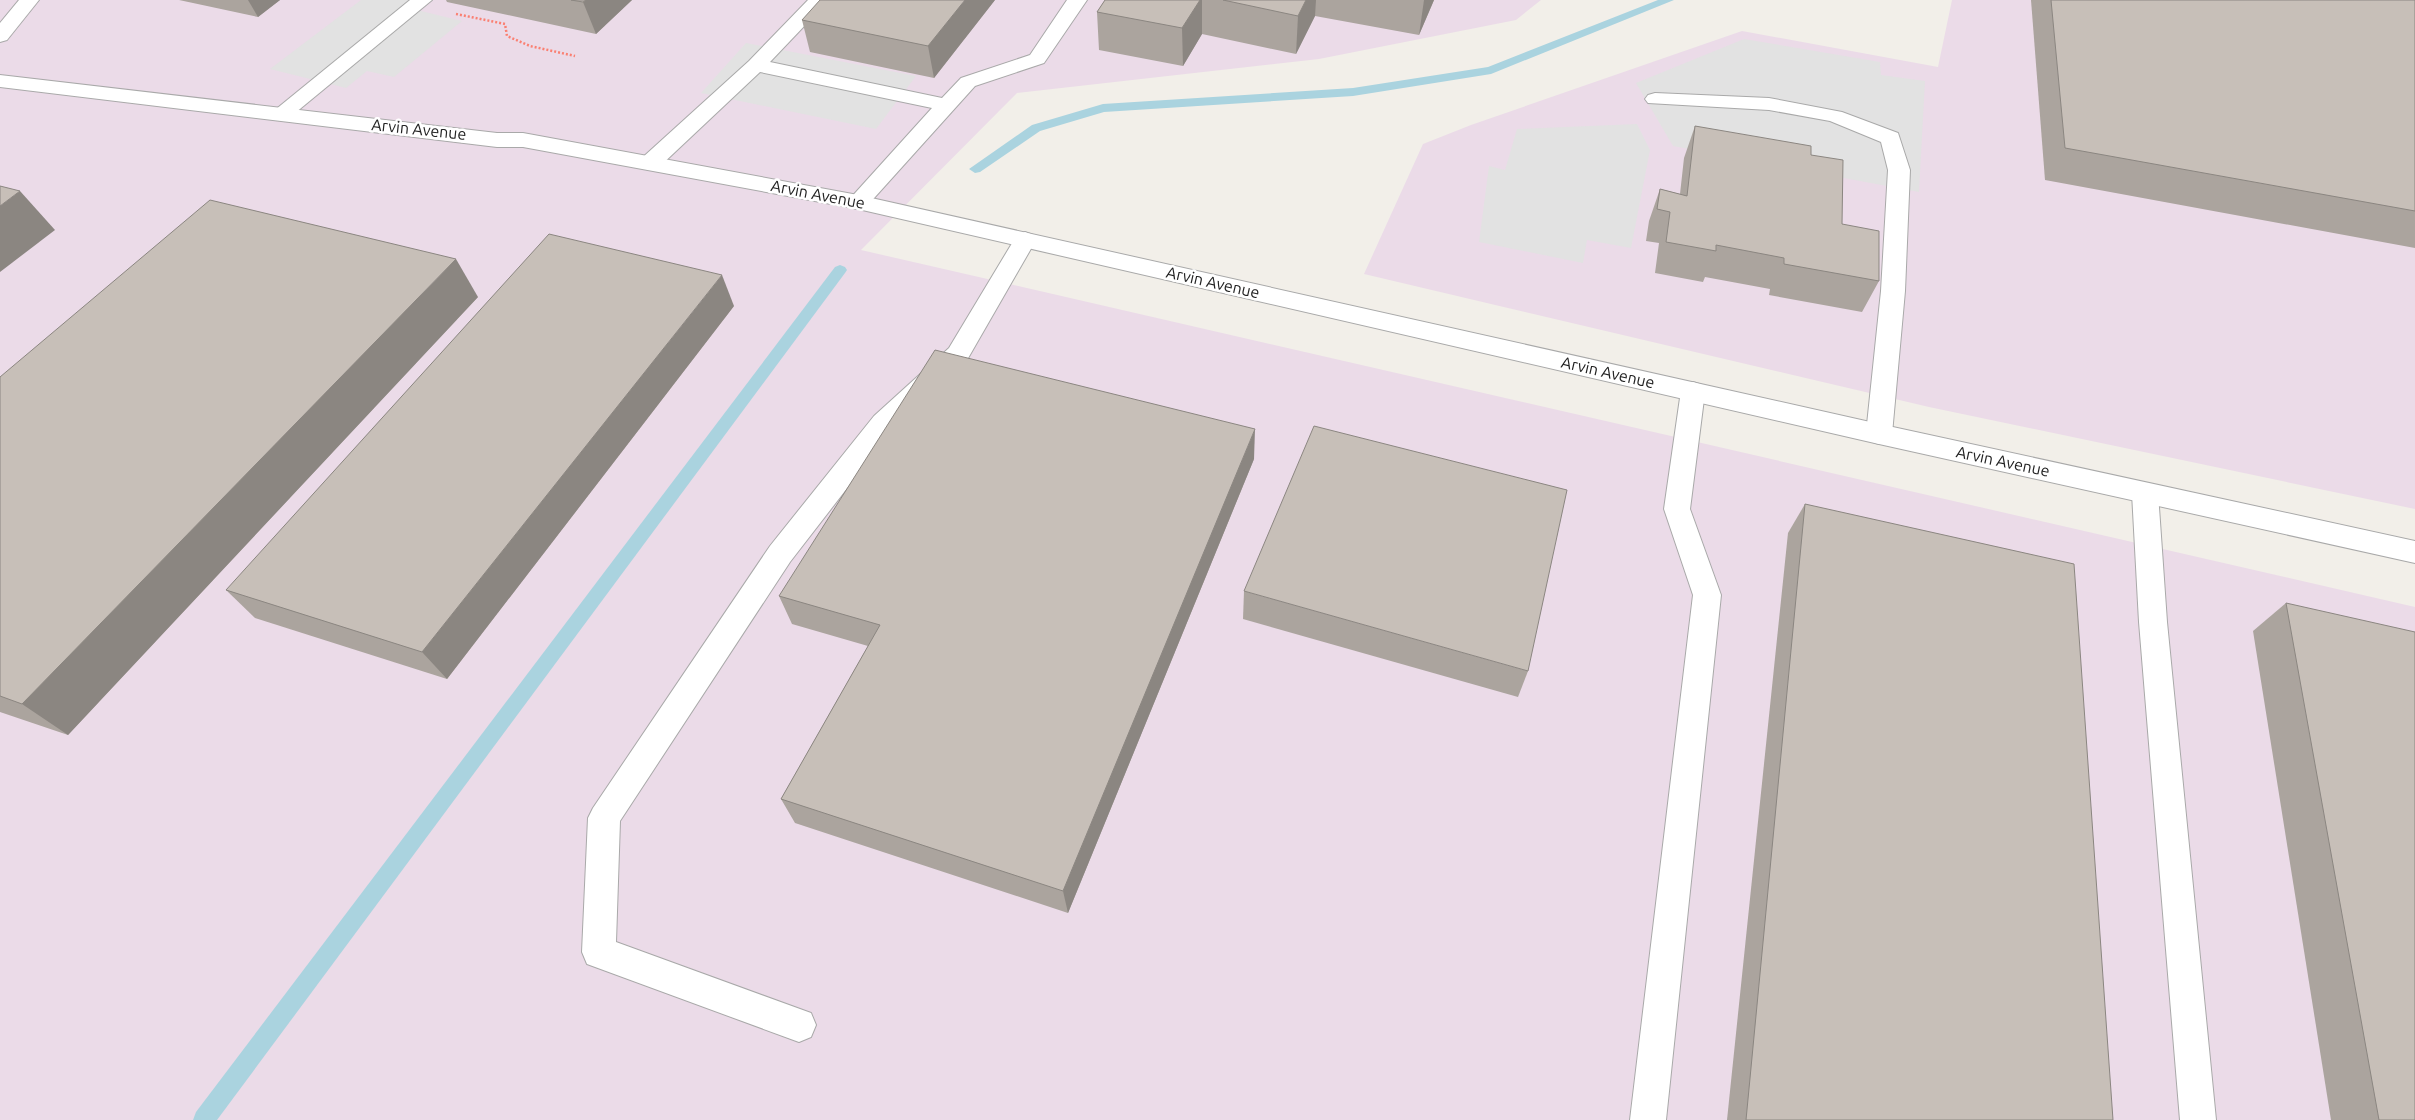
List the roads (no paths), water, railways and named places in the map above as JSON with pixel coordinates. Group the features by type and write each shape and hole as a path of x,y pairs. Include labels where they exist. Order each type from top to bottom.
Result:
{"street":[{"path":"0,36 29,0"},
{"path":"282,114 422,0"},
{"path":"650,163 756,65 819,0"},
{"path":"858,202 968,82 1037,59 1077,0"},
{"path":"756,65 946,105"},
{"name":"Arvin Avenue","path":"0,81 497,140 523,140 858,202 1879,434 2415,552"},
{"path":"1655,99 1769,104 1835,116 1891,138 1898,170 1893,291 1879,434"},
{"path":"799,1025 599,952 604,818 780,554 883,423 958,354 1025,240"},
{"path":"1648,1120 1707,595 1677,509 1692,391"},
{"path":"2146,492 2153,622 2198,1120"}],"waterway":[{"path":"975,169 1036,128 1103,108 1353,92 1491,70 1668,0"},
{"path":"204,1120 840,270"}]}
